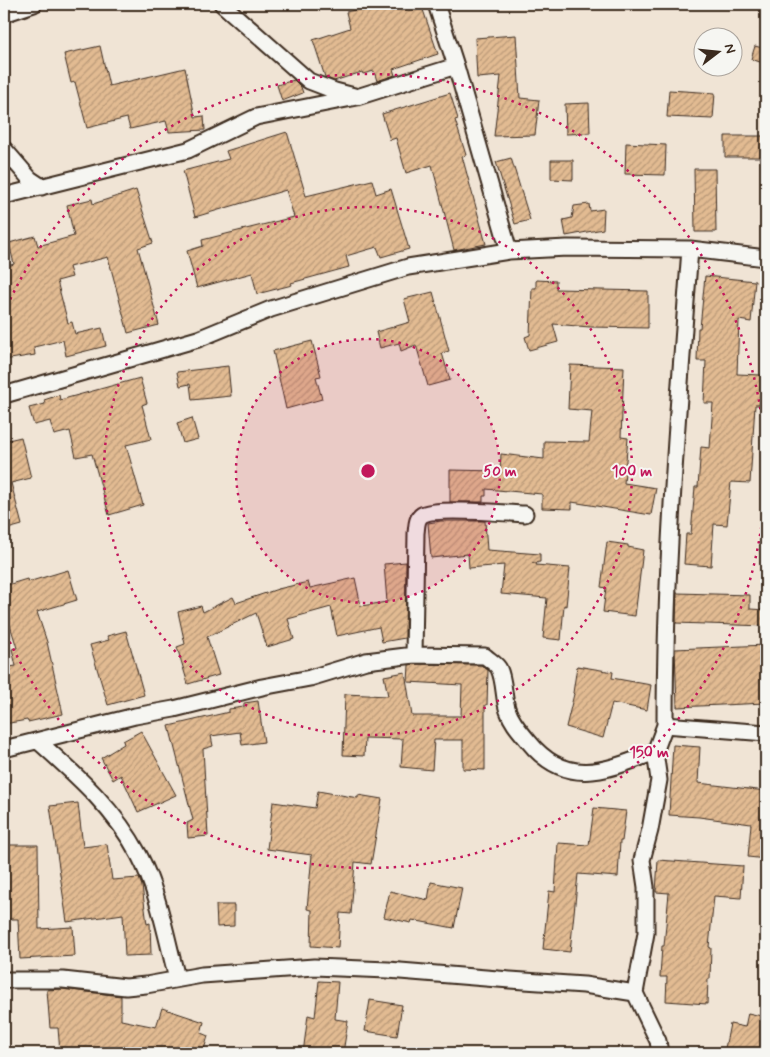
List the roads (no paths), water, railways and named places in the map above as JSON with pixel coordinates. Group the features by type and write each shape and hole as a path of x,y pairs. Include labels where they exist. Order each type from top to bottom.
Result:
{"street":[{"path":"4,14 34,4"},
{"path":"222,4 309,81 357,97"},
{"path":"436,4 510,251"},
{"path":"4,196 188,150 256,117 357,97 456,66"},
{"path":"4,149 30,179 42,187"},
{"path":"4,395 198,339 271,309 408,267 510,251 566,248 690,249 766,258"},
{"path":"660,1053 658,1041 635,993 646,934 646,887 642,860 650,830 659,780 655,752 665,725 671,506 690,249"},
{"path":"414,655 416,533 418,518 424,514 443,511 525,514"},
{"path":"4,749 135,716 310,678 366,661 414,655 485,656 499,668 507,710 513,722 534,747 554,764 565,770 577,772 615,767 655,752"},
{"path":"665,725 766,733"},
{"path":"38,741 97,796 135,848 157,900 177,978"},
{"path":"4,980 63,980 126,987 202,974 314,967 388,970 584,984 635,993"}]}
